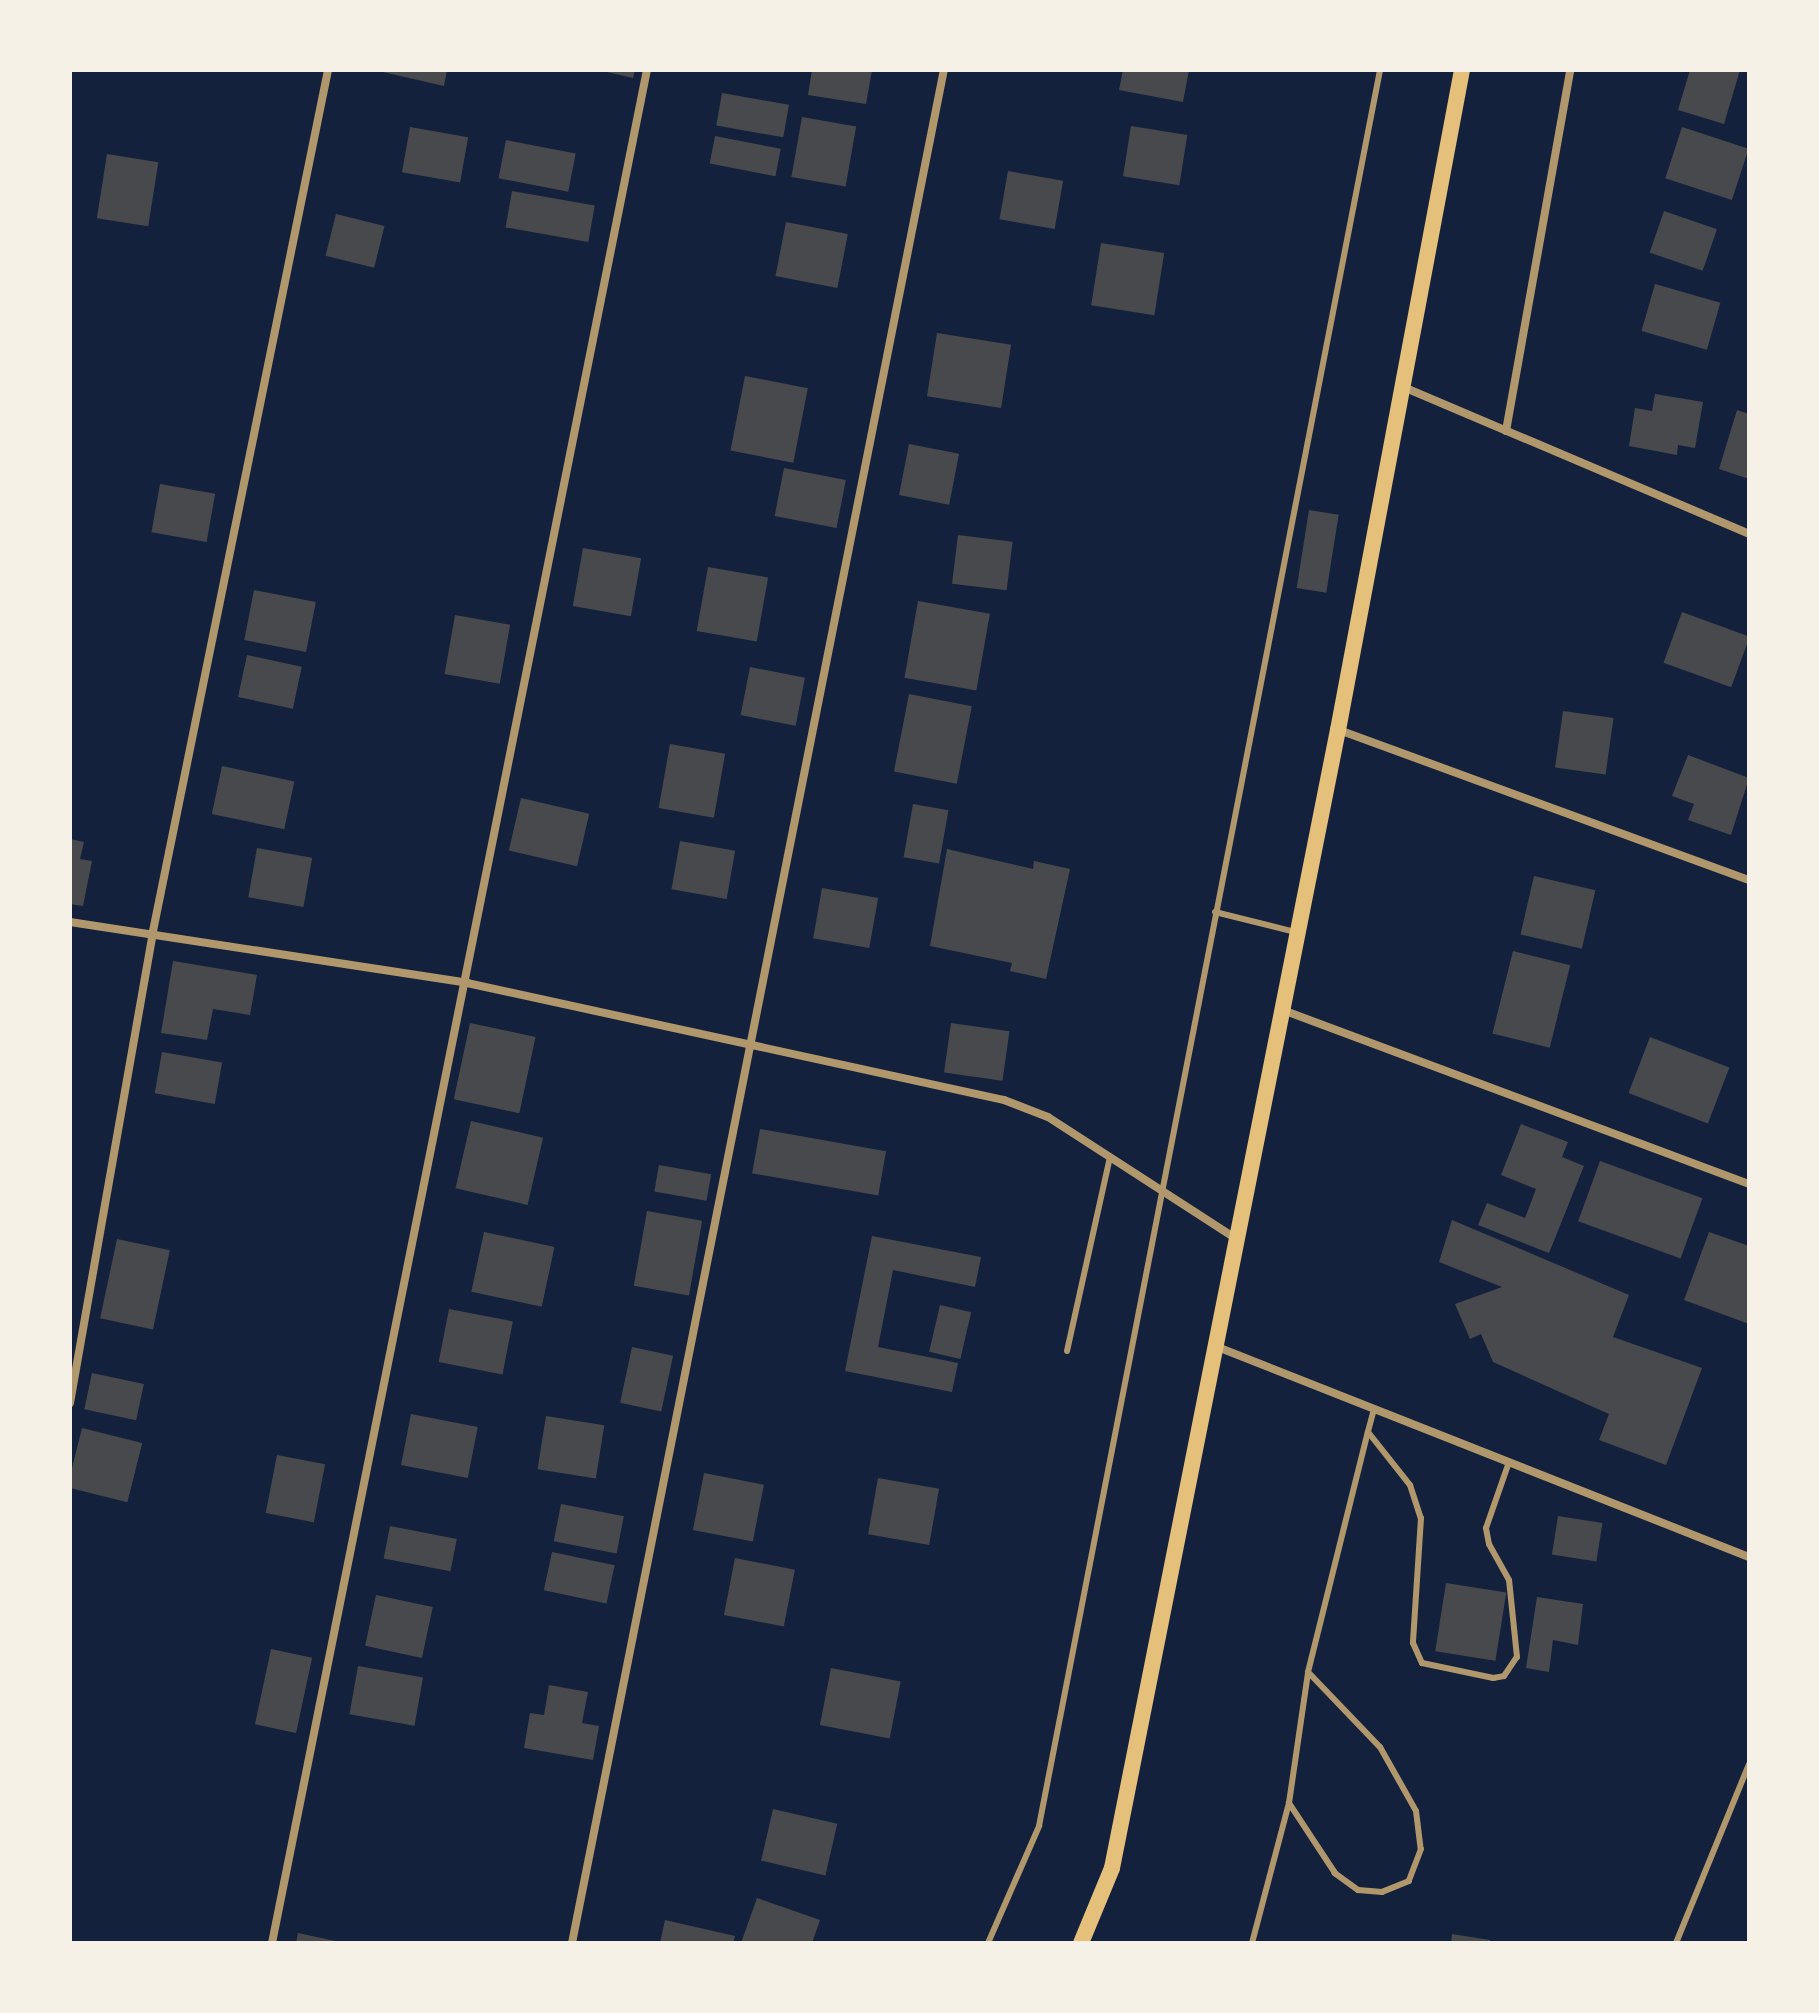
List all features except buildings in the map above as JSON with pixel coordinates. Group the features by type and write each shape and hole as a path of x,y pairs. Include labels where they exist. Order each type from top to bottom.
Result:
{"main road":[{"path":"1081,1943 1112,1868 1279,1008 1338,730 1462,70"}],"street":[{"path":"70,1403 153,931 328,70"},
{"path":"272,1943 467,983 647,70"},
{"path":"572,1943 944,70"},
{"path":"1506,431 1561,99 1570,70"},
{"path":"1401,386 1749,534"},
{"path":"1338,730 1749,880"},
{"path":"70,922 153,931 467,983 752,1048 1004,1100 1048,1117 1235,1238"},
{"path":"1279,1008 1749,1184"},
{"path":"1214,1346 1749,1557"}],"lane":[{"path":"988,1943 1039,1826 1380,70"},
{"path":"1215,912 1295,932"},
{"path":"1067,1351 1110,1157"},
{"path":"1252,1943 1289,1803 1308,1672 1374,1409"},
{"path":"1368,1432 1410,1485 1419,1510 1422,1551 1413,1643 1417,1658 1493,1678 1504,1676 1517,1657 1513,1594 1486,1528 1488,1511 1509,1462"},
{"path":"1289,1803 1335,1873 1358,1890 1382,1892 1409,1881 1421,1849 1416,1811 1380,1747 1308,1672"},
{"path":"1676,1943 1749,1764"}]}
